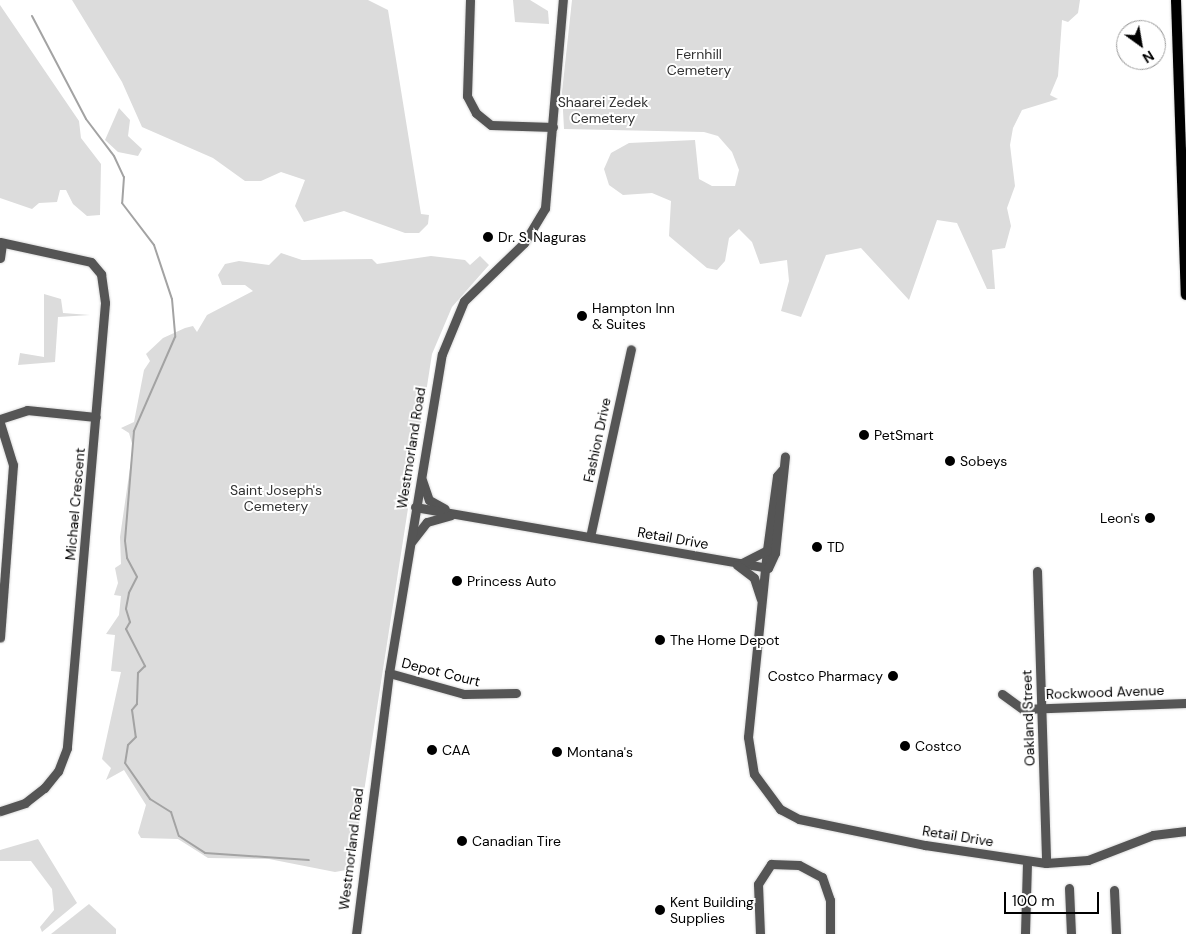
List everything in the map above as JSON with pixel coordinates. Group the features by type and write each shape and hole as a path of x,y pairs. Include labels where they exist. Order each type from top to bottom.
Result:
{"main road":[{"path":"1176,0 1186,295"}],"street":[{"path":"470,0 467,96 476,113 491,124 553,127"},
{"name":"Westmorland Road","path":"356,934 389,673 408,549 442,354 455,315 472,289 510,257 537,225 548,191 563,0"},
{"path":"0,258 1,242"},
{"name":"Michael Crescent","path":"0,811 24,803 44,788 58,770 66,748 105,309 99,270 91,262 1,242"},
{"name":"Fashion Drive","path":"590,537 631,349"},
{"path":"0,638 13,465 0,421 26,410 96,417"},
{"path":"768,568 775,553 785,457"},
{"path":"768,568 767,550 777,476 783,469"},
{"path":"421,473 429,500 456,514"},
{"name":"Retail Drive","path":"415,507 768,568 751,728 751,763 772,802 799,819 1046,864 1088,860 1176,831 1186,832"},
{"path":"408,549 427,522 456,514"},
{"path":"734,563 767,550"},
{"path":"734,563 754,578 763,606"},
{"name":"Oakland Street","path":"1037,571 1046,864"},
{"name":"Depot Court","path":"389,673 464,694 516,692"},
{"name":"Rockwood Avenue","path":"1002,694 1016,708 1041,709 1186,703"},
{"path":"1176,831 1186,825"},
{"path":"1025,934 1027,861"},
{"path":"760,934 758,884 771,864 799,865 822,877 830,900 830,934"},
{"path":"1069,888 1071,934"},
{"path":"1114,890 1116,934"}],"green space":[{"path":"72,0 368,0 388,10 421,214 429,215 428,224 419,233 405,233 344,211 304,222 295,206 305,180 281,172 261,181 245,181 213,158 142,127 122,82"},
{"path":"513,0 530,0 548,11 549,24 515,22"},
{"path":"572,0 1080,0 1078,13 1068,22 1062,20 1058,76 1050,95 1058,99 1022,110 1013,128 1010,145 1015,186 1007,208 1011,226 1005,248 992,250 995,289 987,289 957,223 937,220 909,300 861,248 826,255 801,317 781,311 789,281 787,260 760,264 752,242 739,229 729,238 725,261 717,270 707,268 669,236 671,201 652,193 623,195 609,185 604,169 611,153 629,143 695,140 699,179 712,186 735,186 739,170 732,152 718,136 704,132 564,129 562,92"},
{"path":"0,5 79,121 81,138 101,164 100,215 87,216 73,204 66,190 60,190 57,202 39,203 32,209 0,198"},
{"path":"119,108 130,120 128,136 142,149 138,156 118,152 105,140"},
{"name":"Saint Joseph's Cemetery","path":"281,253 302,260 372,259 377,264 431,256 465,260 470,265 480,256 489,265 452,307 432,354 352,869 335,872 269,859 208,858 178,839 141,838 138,833 146,805 124,770 106,780 111,768 102,759 121,672 111,671 115,635 106,634 119,615 121,596 114,595 118,583 115,568 121,564 120,537 133,447 129,433 121,428 134,422 144,370 150,361 146,354 163,338 185,328 193,326 197,332 207,315 253,291 245,285 222,285 218,275 225,264 239,261 269,265"},
{"path":"44,294 61,299 63,313 90,315 58,317 55,362 18,365 20,353 44,357"},
{"path":"38,839 77,903 42,932 40,927 54,910 52,889 31,861 0,861 0,850"},
{"path":"89,904 116,929 116,934 51,934"}],"waterway":[{"path":"32,16 86,119 114,156 124,177 122,203 154,245 172,299 175,337 134,431 125,541 127,558 137,577 129,593 126,609 130,622 126,629 145,666 138,673 137,704 132,710 136,737 128,745 125,763 150,799 171,812 179,836 205,853 309,860"}],"place":[{"name":"Dr. S. Naguras","path":"488,237"},
{"name":"Hampton Inn & Suites","path":"582,316"},
{"name":"PetSmart","path":"864,435"},
{"name":"Sobeys","path":"950,461"},
{"name":"Leon's","path":"1150,518"},
{"name":"TD","path":"817,547"},
{"name":"Princess Auto","path":"457,581"},
{"name":"The Home Depot","path":"660,640"},
{"name":"Costco Pharmacy","path":"893,676"},
{"name":"Costco","path":"905,746"},
{"name":"CAA","path":"432,750"},
{"name":"Montana's","path":"557,752"},
{"name":"Canadian Tire","path":"462,841"},
{"name":"Kent Building Supplies","path":"660,910"}],"park label":[{"name":"Fernhill Cemetery","path":"699,62"},
{"name":"Shaarei Zedek Cemetery","path":"603,110"}]}
